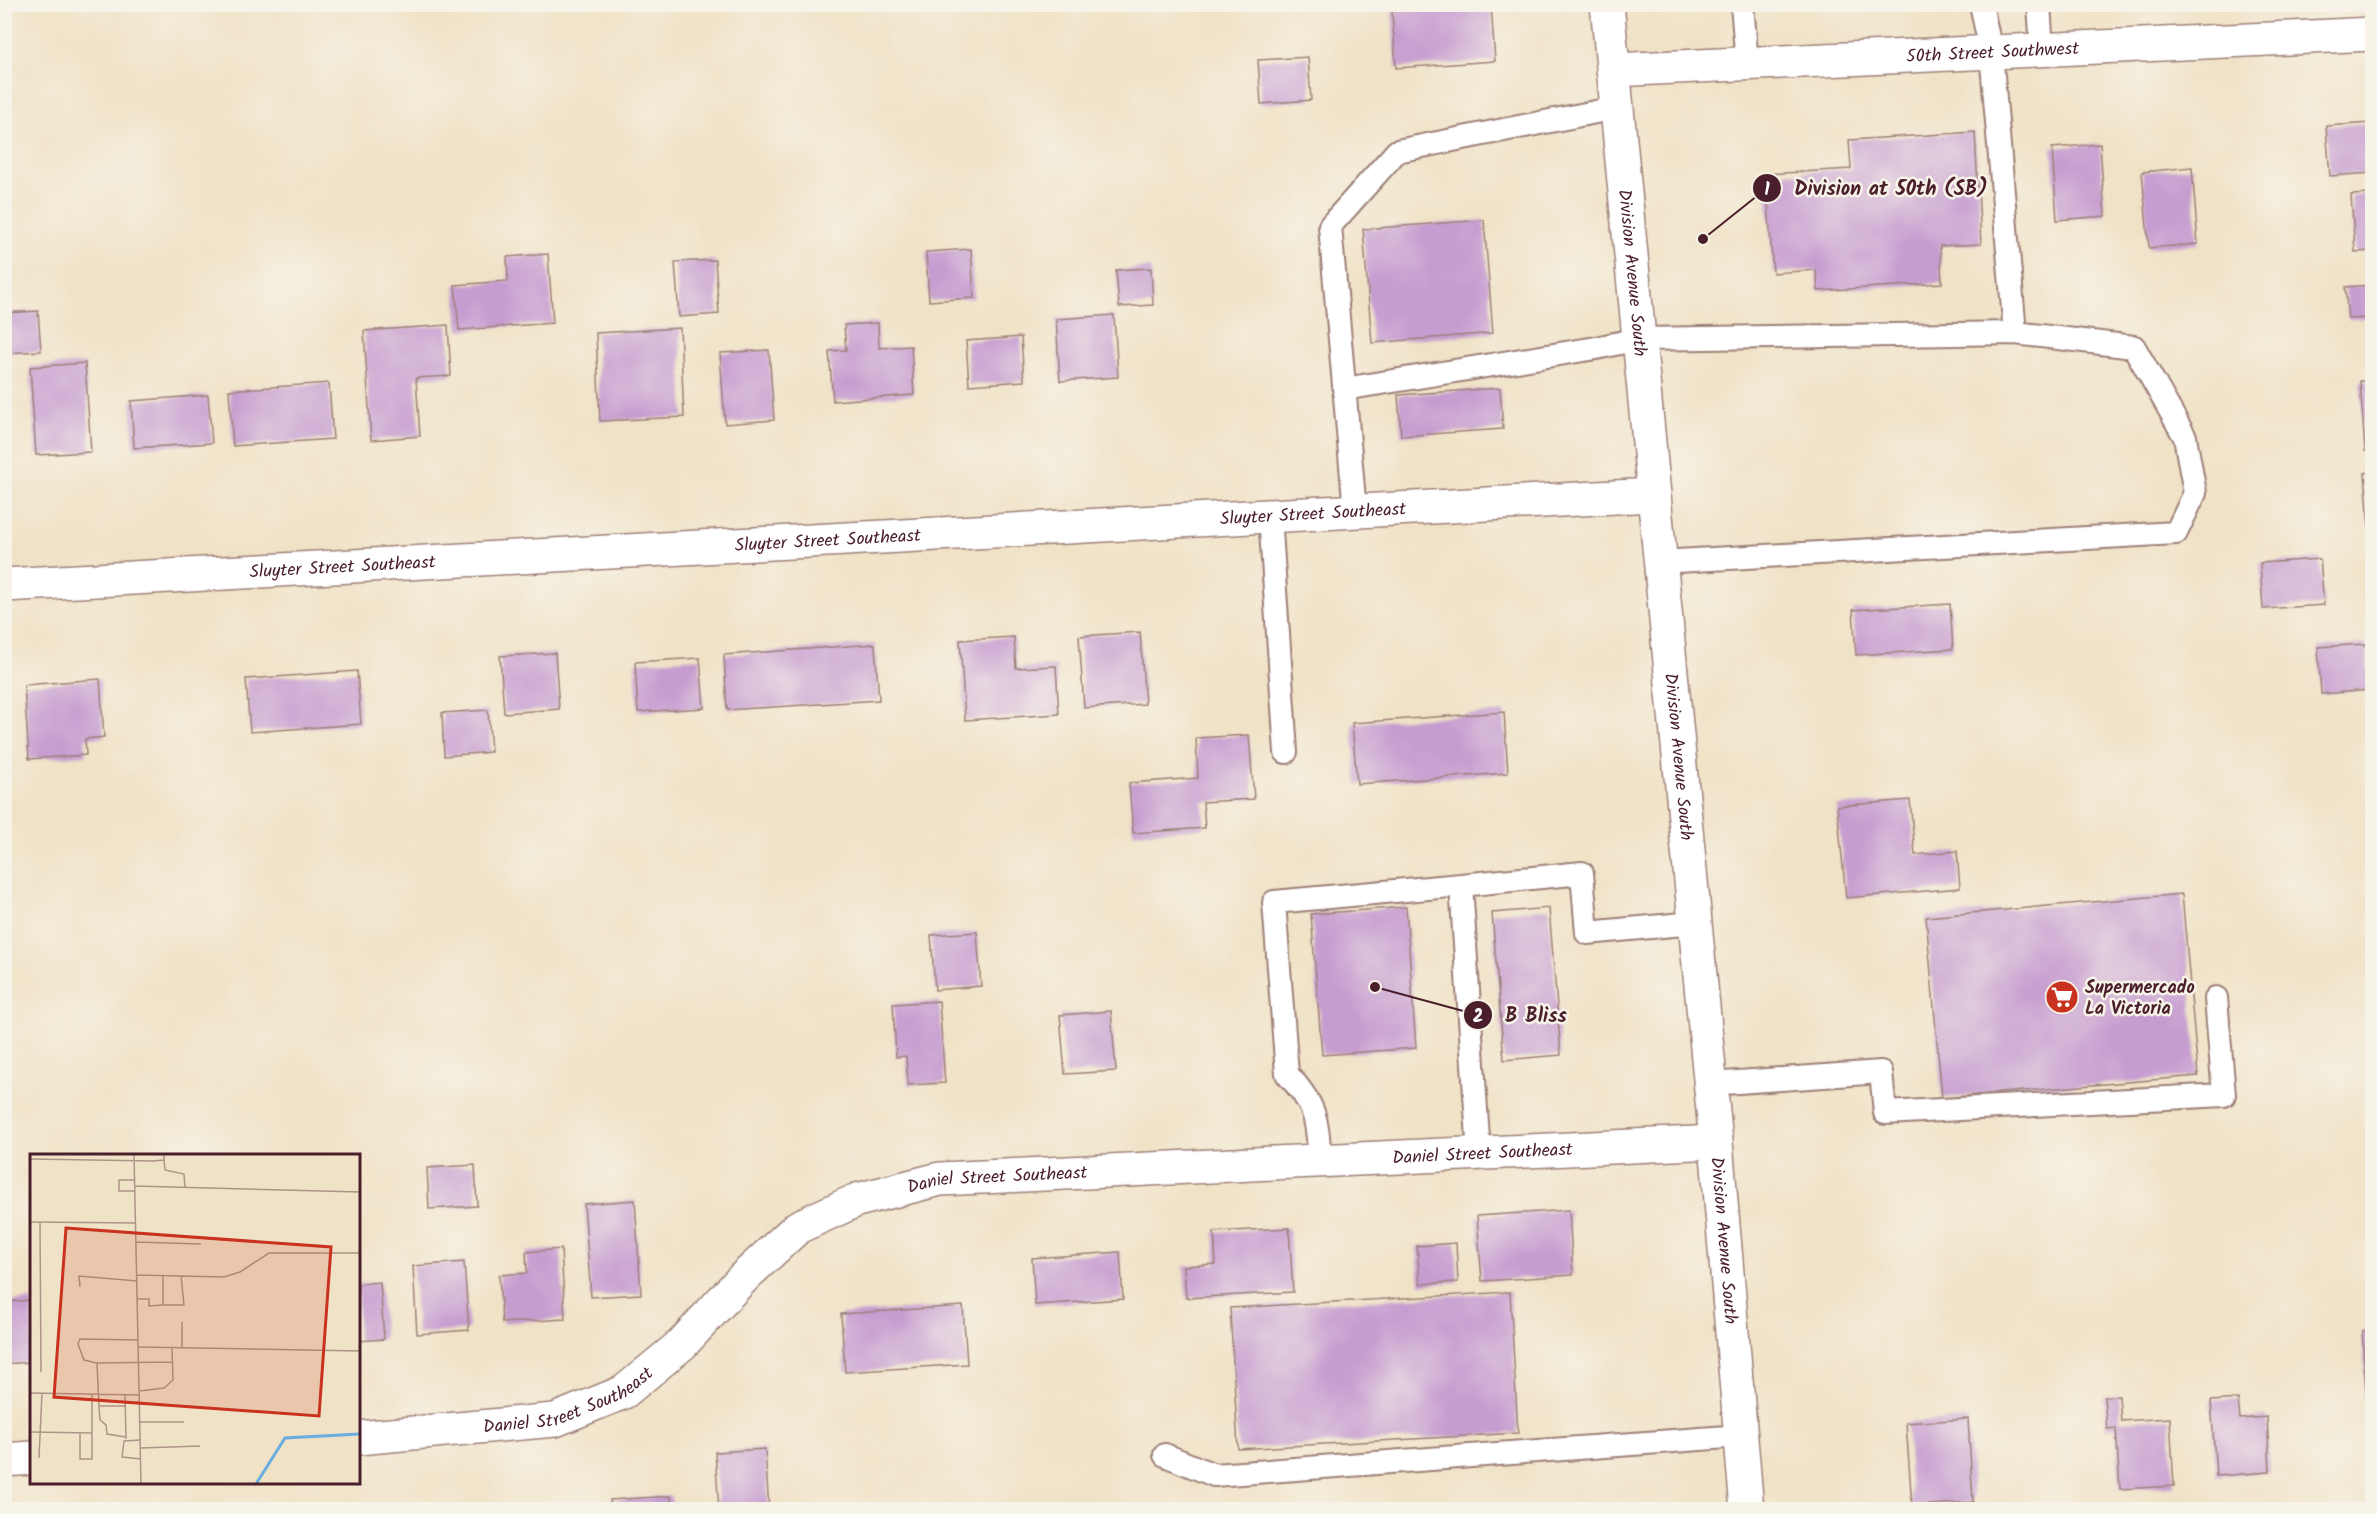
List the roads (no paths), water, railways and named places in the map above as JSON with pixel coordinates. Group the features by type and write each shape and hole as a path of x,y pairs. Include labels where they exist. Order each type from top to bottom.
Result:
{"street":[{"name":"Division Avenue South","path":"1607,4 1716,1142 1747,1509"},
{"name":"50th Street Southwest","path":"1613,70 2373,34"},
{"name":"Sluyter Street Southeast","path":"4,585 1653,495"},
{"name":"Daniel Street Southeast","path":"360,1438 555,1420 624,1392 682,1344 743,1278 798,1227 857,1200 940,1179 1716,1142"},
{"path":"4,1460 30,1458"}],"lane":[{"path":"1742,4 1747,64"},
{"path":"1981,4 1991,52 2015,333"},
{"path":"2039,4 2042,50"},
{"path":"1355,511 1330,226 1397,151 1616,108"},
{"path":"1344,389 1596,348 1638,339 2015,333 2134,347 2185,437 2195,493 2176,533 1659,562"},
{"path":"1270,516 1286,752"},
{"path":"1320,1161 1317,1122 1306,1094 1287,1074 1274,902 1582,873 1587,933 1694,923"},
{"path":"1461,885 1479,1154"},
{"path":"1710,1084 1881,1072 1885,1113 2224,1095 2216,998"},
{"path":"1165,1455 1214,1475 1741,1436"}],"place":[{"name":"Division at 50th (SB)","path":"1703,239"},
{"name":"B Bliss","path":"1375,987"},
{"name":"Supermercado La Victoria","path":"2062,997"}]}
